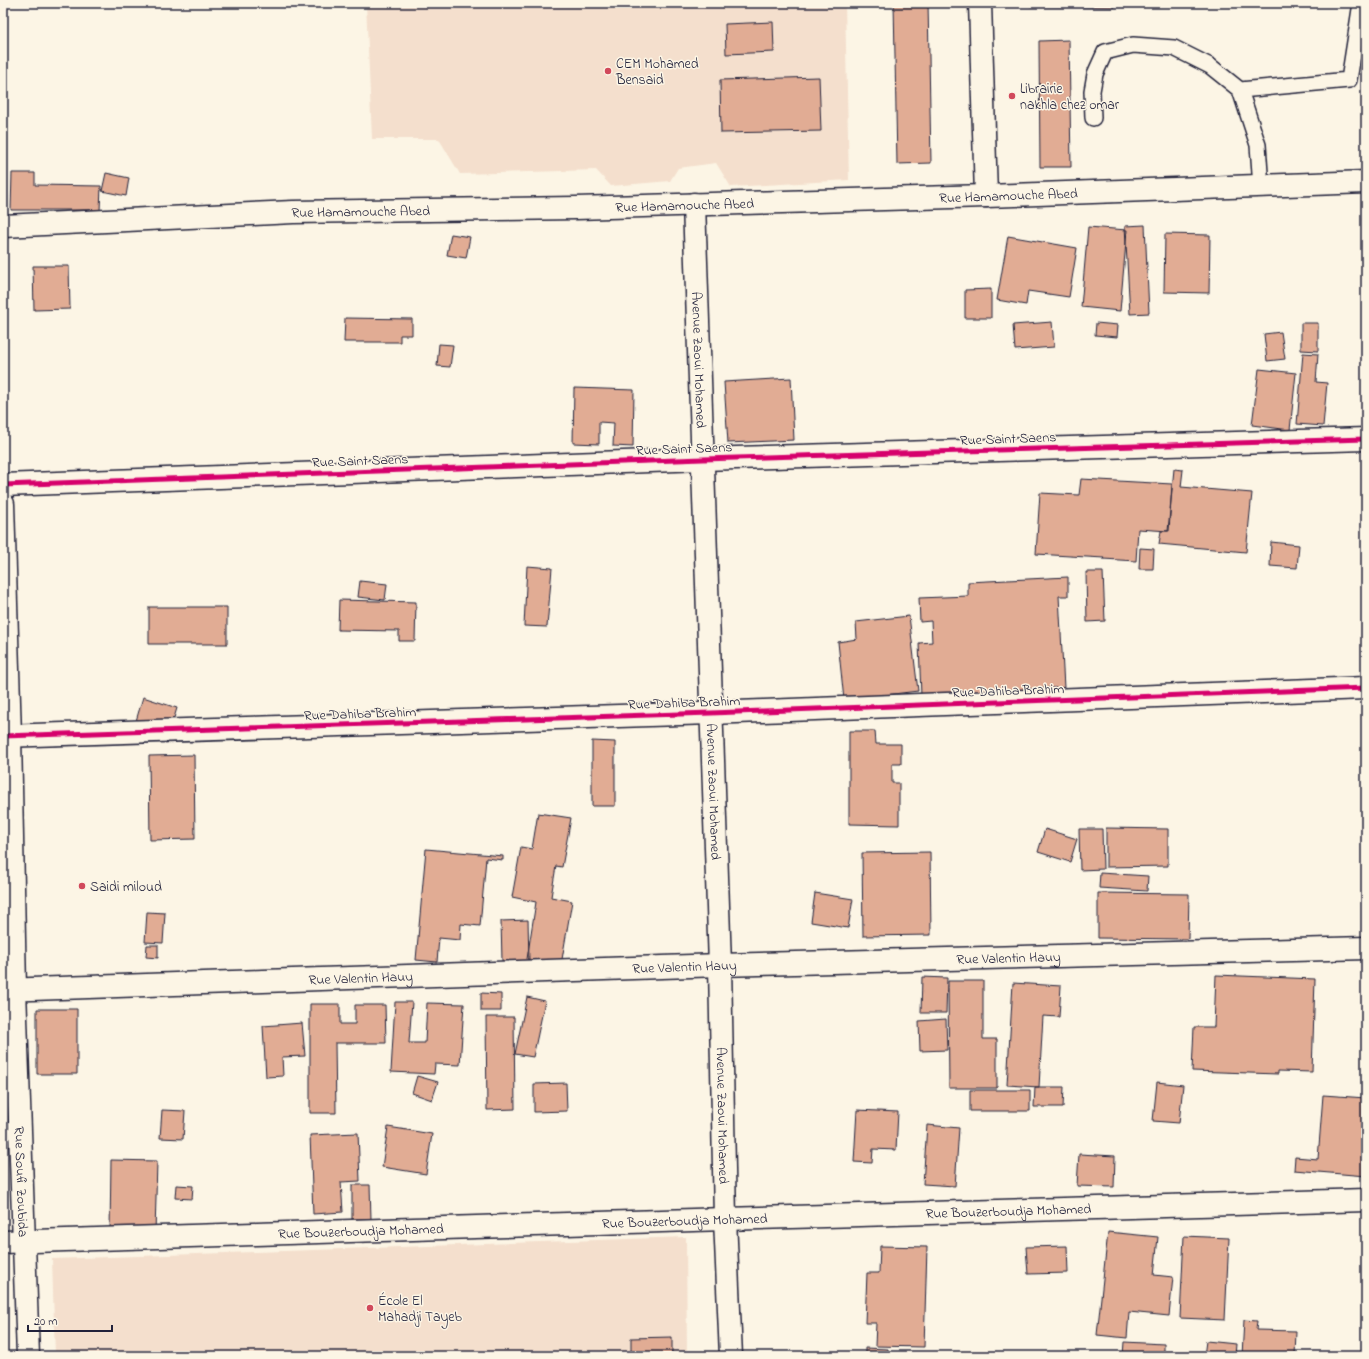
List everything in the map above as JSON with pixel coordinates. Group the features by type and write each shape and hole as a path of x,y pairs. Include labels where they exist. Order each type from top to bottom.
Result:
{"street":[{"path":"980,3 986,196"},
{"name":"Rue Hamamouche Abed","path":"3,226 293,212 576,208 1261,187 1366,182"},
{"name":"Avenue Zaoui Mohamed","path":"694,204 712,713 720,965 725,1219 731,1356"},
{"name":"Rue Saint Saens","path":"3,485 703,459 1366,439"},
{"name":"Rue Soufi Zoubida","path":"3,504 9,990 24,1242 28,1356"},
{"name":"Rue Dahiba Brahim","path":"7,736 712,713 1366,688"},
{"name":"Rue Valentin Hauy","path":"9,990 720,965 1366,948"},
{"name":"Rue Bouzerboudja Mohamed","path":"3,1242 1366,1200"}],"lane":[{"path":"1240,90 1349,80 1361,3"},
{"path":"1093,118 1092,91 1095,74 1105,52 1133,45 1174,48 1210,66 1240,90 1258,145 1261,187"}],"shaded area":[{"name":"CEM Mohamed Bensaid","path":"366,3 845,3 849,180 731,187 716,163 678,168 670,181 611,186 596,170 460,174 439,139 372,139"},
{"name":"École El Mahadji Tayeb","path":"686,1237 687,1356 55,1356 52,1259"}],"building":[{"path":"894,3 928,3 931,163 897,164"},
{"path":"1030,3 1115,3 1115,7 1030,6"},
{"path":"773,22 774,52 726,54 725,24"},
{"path":"1069,40 1071,167 1040,167 1039,41"},
{"path":"819,77 821,131 721,133 720,80"},
{"path":"12,173 35,173 35,185 101,186 100,210 11,210"},
{"path":"106,173 129,178 126,196 102,191"},
{"path":"1145,225 1149,313 1130,314 1125,226"},
{"path":"1088,227 1127,230 1120,311 1081,307"},
{"path":"451,234 470,237 466,258 447,255"},
{"path":"1165,234 1210,235 1209,293 1164,292"},
{"path":"1008,236 1077,248 1069,297 1028,291 1026,305 997,300"},
{"path":"33,266 69,266 70,309 34,310"},
{"path":"991,289 991,318 965,318 965,290"},
{"path":"345,318 412,319 412,335 400,335 400,342 344,342"},
{"path":"1052,322 1054,347 1015,350 1013,325"},
{"path":"1096,323 1118,325 1117,337 1095,335"},
{"path":"1301,323 1318,323 1318,351 1301,350"},
{"path":"1281,332 1285,359 1267,361 1264,334"},
{"path":"439,344 453,345 450,367 437,366"},
{"path":"1303,353 1318,354 1316,382 1327,383 1323,426 1297,424"},
{"path":"1259,369 1296,373 1290,430 1252,425"},
{"path":"791,378 794,440 728,443 724,382"},
{"path":"574,388 634,390 633,447 613,446 614,423 599,422 599,444 573,443"},
{"path":"1174,469 1183,470 1181,487 1252,493 1246,552 1159,544 1161,531 1168,531"},
{"path":"1081,479 1172,484 1169,531 1138,529 1136,561 1036,554 1040,493 1079,495"},
{"path":"1271,542 1299,545 1297,568 1270,566"},
{"path":"1140,548 1154,549 1153,569 1139,569"},
{"path":"527,566 552,568 547,627 524,626"},
{"path":"1086,572 1103,572 1105,621 1087,622"},
{"path":"1068,577 1068,596 1059,596 1064,688 921,696 919,643 932,642 931,621 920,622 919,598 968,596 968,582"},
{"path":"360,581 387,584 385,600 358,597"},
{"path":"339,600 416,602 415,641 399,641 399,631 338,630"},
{"path":"149,607 227,607 227,644 149,644"},
{"path":"909,616 918,691 844,700 838,642 857,639 856,622"},
{"path":"143,697 177,708 170,731 136,721"},
{"path":"849,731 875,731 876,744 901,744 901,764 892,764 892,783 899,783 899,825 849,824"},
{"path":"592,741 615,742 615,806 592,806"},
{"path":"194,755 195,839 150,840 149,756"},
{"path":"538,813 571,818 562,867 556,866 551,897 572,901 561,965 527,959 536,902 512,897 521,847 532,849"},
{"path":"1106,828 1168,829 1168,866 1106,867"},
{"path":"1045,829 1077,839 1070,862 1038,852"},
{"path":"1079,829 1102,829 1103,869 1080,870"},
{"path":"426,849 503,856 503,860 486,858 480,926 461,924 460,940 439,938 437,962 416,960"},
{"path":"930,852 931,935 863,936 862,853"},
{"path":"1100,873 1148,876 1147,891 1099,888"},
{"path":"815,893 853,899 848,928 811,922"},
{"path":"1098,893 1189,894 1188,939 1098,938"},
{"path":"147,912 165,913 163,943 145,942"},
{"path":"528,920 529,961 502,961 501,921"},
{"path":"147,945 158,945 158,958 146,957"},
{"path":"1216,975 1315,979 1312,1072 1278,1071 1278,1074 1192,1071 1194,1027 1214,1027"},
{"path":"922,977 947,978 946,1013 921,1013"},
{"path":"948,981 983,981 983,1039 997,1039 997,1088 949,1088"},
{"path":"1013,983 1061,986 1059,1017 1043,1016 1039,1087 1007,1085"},
{"path":"481,993 501,994 501,1011 481,1011"},
{"path":"527,997 545,1001 533,1057 515,1054"},
{"path":"395,1002 412,1002 409,1043 425,1043 427,1003 464,1004 460,1065 435,1064 434,1074 391,1072"},
{"path":"310,1004 340,1004 340,1024 355,1024 355,1005 385,1005 386,1043 335,1043 336,1113 310,1113"},
{"path":"37,1009 77,1009 77,1074 37,1074"},
{"path":"486,1017 514,1017 515,1109 487,1110"},
{"path":"946,1019 947,1050 920,1051 919,1021"},
{"path":"302,1023 305,1056 282,1057 283,1076 266,1077 263,1026"},
{"path":"417,1076 438,1082 432,1100 412,1093"},
{"path":"1157,1082 1183,1085 1179,1123 1153,1121"},
{"path":"566,1083 567,1111 534,1112 534,1084"},
{"path":"1035,1087 1064,1087 1063,1107 1034,1107"},
{"path":"970,1090 1030,1090 1030,1111 970,1111"},
{"path":"1323,1095 1366,1098 1366,1176 1294,1170 1295,1157 1318,1159"},
{"path":"162,1110 185,1111 183,1139 160,1138"},
{"path":"857,1110 898,1112 896,1150 873,1149 872,1163 854,1162"},
{"path":"927,1125 959,1128 955,1186 923,1184"},
{"path":"388,1127 432,1134 426,1174 382,1167"},
{"path":"358,1133 360,1181 341,1182 343,1212 313,1214 310,1135"},
{"path":"1079,1154 1115,1156 1114,1187 1077,1186"},
{"path":"111,1160 157,1161 155,1233 110,1232"},
{"path":"176,1185 193,1186 192,1199 175,1198"},
{"path":"352,1185 370,1185 371,1219 352,1219"},
{"path":"1108,1232 1158,1237 1154,1275 1173,1277 1169,1316 1129,1312 1127,1338 1097,1335"},
{"path":"1184,1236 1229,1238 1225,1320 1180,1318"},
{"path":"880,1246 927,1247 924,1347 875,1346 876,1323 865,1323 867,1273 879,1273"},
{"path":"1067,1246 1068,1273 1028,1274 1026,1247"},
{"path":"1244,1320 1257,1321 1256,1330 1296,1331 1295,1356 1242,1356"},
{"path":"672,1337 672,1356 631,1356 631,1338"},
{"path":"1206,1341 1236,1344 1235,1356 1204,1356"},
{"path":"1124,1342 1164,1344 1164,1356 1123,1356"},
{"path":"865,1348 888,1349 888,1356 865,1356"}],"cycle path":[{"path":"3,485 703,459 1366,439"},
{"path":"3,736 711,713 1366,688"}],"place":[{"name":"CEM Mohamed Bensaid","path":"608,71"},
{"name":"Librairie nakhla chez omar","path":"1012,96"},
{"name":"Saidi miloud","path":"82,886"},
{"name":"École El Mahadji Tayeb","path":"370,1308"}]}
